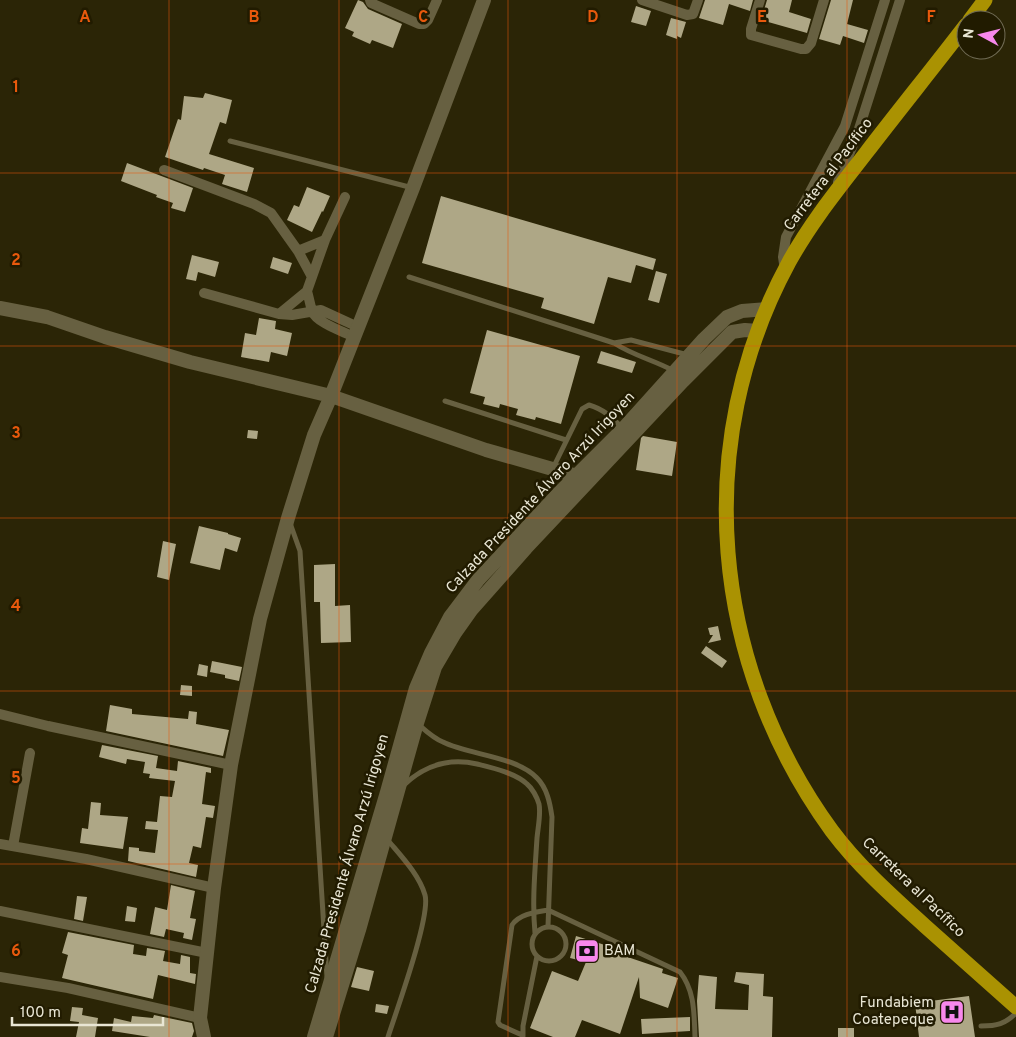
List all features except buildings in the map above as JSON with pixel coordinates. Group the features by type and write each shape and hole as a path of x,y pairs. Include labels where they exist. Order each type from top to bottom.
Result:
{"highway":[{"path":"978,10 986,0"},
{"name":"Carretera al Pacífico","path":"956,38 830,199 802,239 766,309 738,399 728,460 726,534 731,583 743,644 758,691 772,726 800,780 833,831 889,894 1016,1007"}],"street":[{"path":"370,0 371,3 419,24 424,24 428,20 436,0"},
{"path":"204,1037 200,1018 214,888 231,765 260,619 288,518 314,435 413,188 484,0"},
{"path":"642,0 687,15 693,14 698,0"},
{"path":"760,0 751,35 806,49 811,43 824,0"},
{"path":"785,270 783,256 786,238 845,126 885,0"},
{"path":"830,199 856,135 900,0"},
{"path":"824,168 842,172"},
{"path":"164,170 254,204 271,213 298,250 312,278"},
{"path":"279,314 307,291 325,240 344,197"},
{"path":"298,250 325,240"},
{"path":"307,291 312,311 317,319 356,332"},
{"path":"204,293 279,314 299,315 312,311"},
{"path":"0,308 47,317 105,337 190,362 331,396 486,450 581,479"},
{"name":"Calzada Presidente Álvaro Arzú Irigoyen","path":"678,376 688,355 727,317 742,311 766,309"},
{"name":"Calzada Presidente Álvaro Arzú Irigoyen","path":"326,1037 360,930 398,791 425,665 442,631 459,604 478,580 558,494 581,479 627,433 678,376 732,332 758,331"},
{"path":"0,714 231,765"},
{"name":"Calzada Presidente Álvaro Arzú Irigoyen","path":"314,1037 412,720"},
{"path":"13,846 30,753"},
{"path":"0,844 86,859 214,888"},
{"path":"0,911 207,953"},
{"path":"0,977 68,988 200,1018"}],"lane":[{"path":"230,141 413,188"},
{"path":"409,277 614,343 629,354 659,363 678,376"},
{"path":"614,343 631,340 688,355"},
{"path":"445,401 566,440"},
{"path":"553,469 582,409 589,405 599,408 627,433"},
{"path":"288,518 300,551 328,990"},
{"path":"412,720 430,735 444,743 493,757 525,769 536,777 542,786 549,799 552,816 548,926"},
{"path":"463,761 464,748"},
{"path":"398,791 414,776 444,762 463,761 486,767 518,778 528,784 539,804 533,913 535,933 532,948 537,956 546,961 560,958 566,950 566,940 562,931 548,926 535,933"},
{"path":"534,794 542,786"},
{"path":"385,837 418,879 426,897 424,923 388,1037"},
{"path":"537,956 523,1036 500,1025 498,1022 512,925 516,919 548,910 680,972 690,988 695,1037"},
{"path":"981,1026 1001,1025 1016,1013"}],"place":[{"name":"BAM","path":"587,951"},
{"name":"Fundabiem Coatepeque","path":"952,1012"}]}
